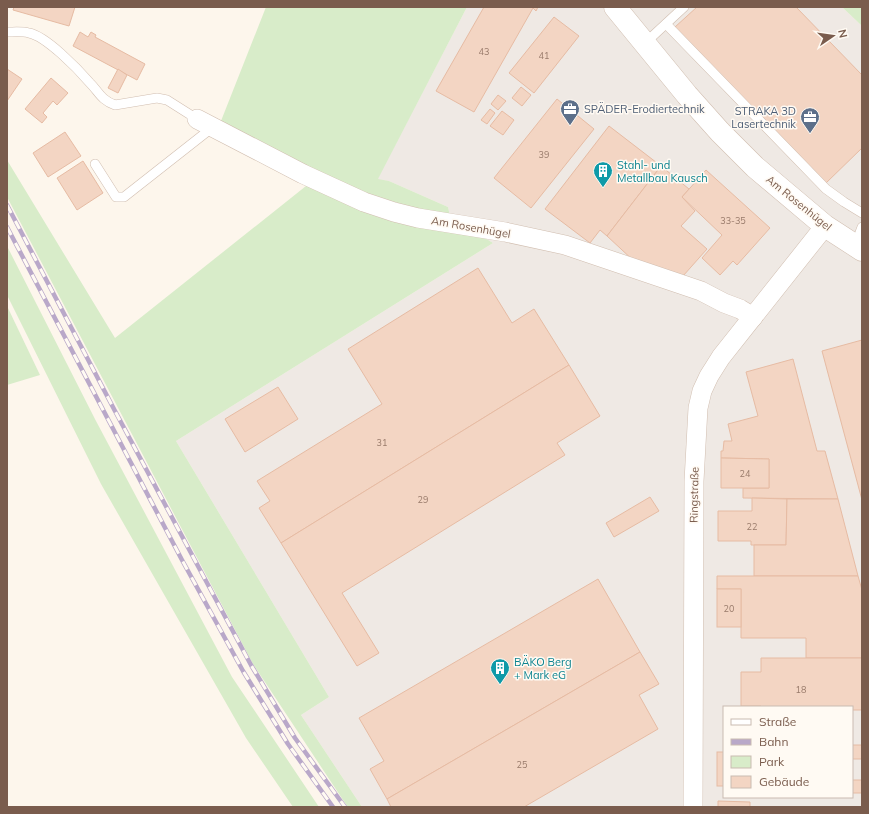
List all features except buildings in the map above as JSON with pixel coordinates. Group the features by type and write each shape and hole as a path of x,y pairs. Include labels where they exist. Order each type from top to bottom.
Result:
{"street":[{"name":"Am Rosenhügel","path":"615,7 644,44 720,132 755,168 826,226 860,241"},
{"name":"Am Rosenhügel","path":"205,123 303,174 364,202 418,218 505,232 565,245 701,291 724,303 740,309 752,317"},
{"name":"Ringstraße","path":"693,807 694,481 698,408 702,391 709,376 721,357 826,226"}],"lane":[{"path":"644,44 684,7"},
{"path":"666,24 826,189 862,213"},
{"path":"7,32 30,33 44,41 64,56 92,85 103,99 109,103 115,105 157,98 167,100 205,123 124,197 116,197 95,164"}],"shaded area":[{"path":"467,7 842,7 862,26 862,807 362,807 301,715 329,697 176,441 493,243 450,216 448,207 389,181 377,180"}],"green space":[{"path":"266,7 467,7 378,179 389,181 448,207 450,216 493,243 176,441 329,697 301,715 362,807 347,806 253,664 7,197 7,160 115,338 306,186 219,126"},
{"path":"842,7 862,7 862,26"},
{"path":"7,246 96,421 232,677 319,807 293,807 246,738 101,484 7,295"},
{"path":"7,306 40,375 7,385"}],"railway":[{"path":"7,205 251,665 295,738 345,807"},
{"path":"7,227 182,560 243,671 288,744 333,807"}],"place":[{"name":"SPÄDER-Erodiertechnik","path":"570,126"},
{"name":"STRAKA 3D Lasertechnik","path":"810,134"},
{"name":"Stahl- und Metallbau Kausch","path":"603,188"},
{"name":"BÄKO Berg + Mark eG","path":"500,685"}]}
